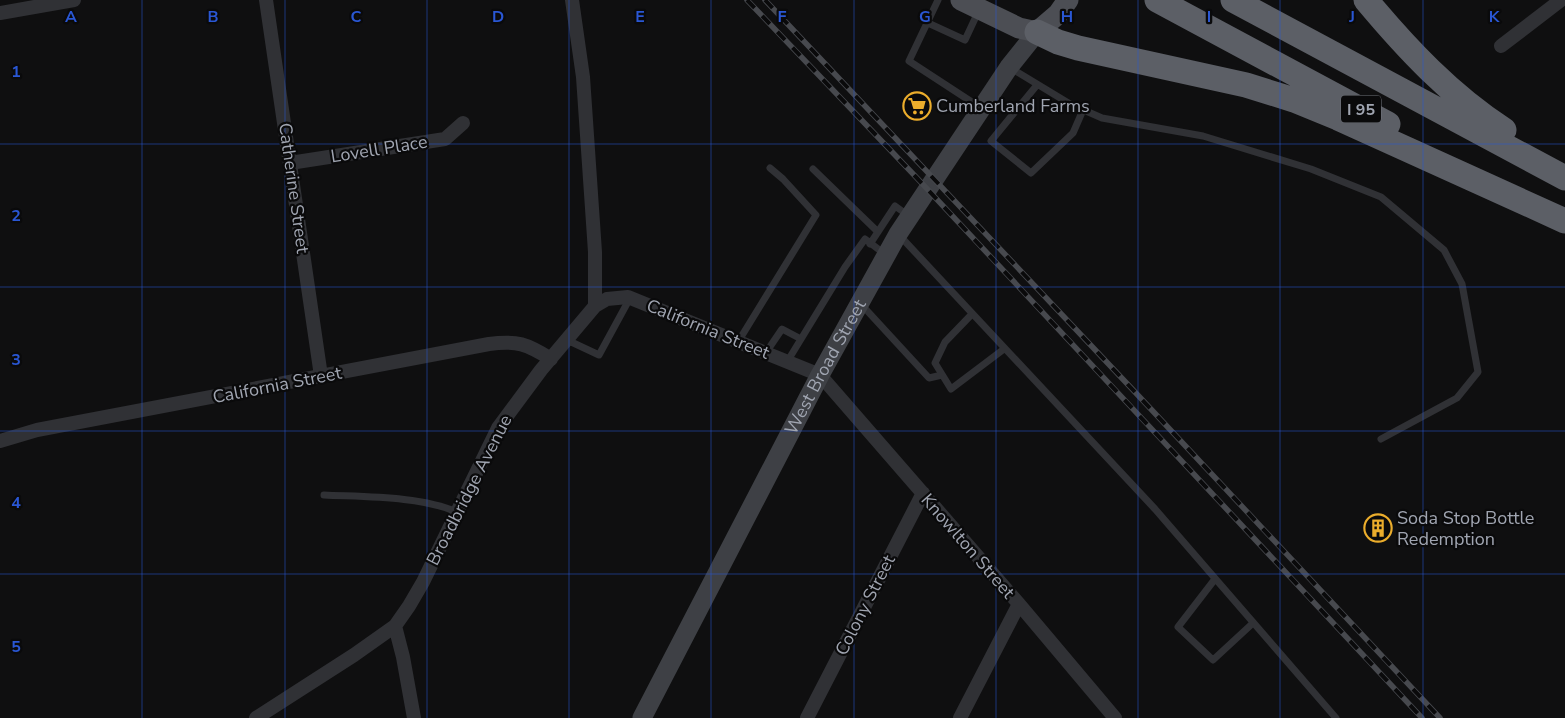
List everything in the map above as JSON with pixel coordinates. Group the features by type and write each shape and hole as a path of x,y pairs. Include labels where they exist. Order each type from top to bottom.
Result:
{"highway":[{"name":"I 95","path":"1157,0 1565,220"},
{"name":"I 95","path":"1233,0 1565,178"},
{"path":"1366,0 1431,72 1460,99 1565,170"},
{"path":"1037,32 1058,42 1078,48 1246,85 1294,100 1565,220"}],"main road":[{"name":"West Broad Street","path":"1037,32 1047,5 1051,0"},
{"name":"West Broad Street","path":"642,718 820,374 898,234 1009,67 1037,32 1058,14 1068,0"},
{"path":"978,3 1025,17 1037,32"}],"street":[{"path":"0,14 74,0"},
{"name":"Catherine Street","path":"266,0 321,376"},
{"path":"572,0 584,97 595,252 594,306"},
{"path":"1501,46 1561,0"},
{"name":"Lovell Place","path":"290,163 445,139 463,123"},
{"name":"California Street","path":"594,306 613,298 630,298 765,354 820,374"},
{"name":"Broadbridge Avenue","path":"256,718 354,655 395,626 418,592 506,415 594,306"},
{"name":"California Street","path":"0,441 37,430 503,342 524,344 550,359"},
{"name":"Knowlton Street","path":"820,374 1019,604 1114,718"},
{"name":"Colony Street","path":"807,718 923,493"},
{"path":"960,718 1019,604"},
{"path":"395,626 404,657 414,718"}],"lane":[{"path":"938,0 909,61 982,108"},
{"path":"928,23 965,40 978,3"},
{"path":"1009,67 1070,104 1102,118 1203,136 1319,172 1381,197 1444,250 1462,284 1478,372 1457,398 1380,438"},
{"path":"1037,85 991,141 1031,173 1073,133 1083,110"},
{"path":"738,342 816,216 783,179 770,168"},
{"path":"813,169 878,232"},
{"path":"870,244 895,206 910,216"},
{"path":"898,234 1155,509 1336,718"},
{"path":"787,362 845,267 865,239 886,255"},
{"path":"567,340 599,355 630,298"},
{"path":"860,303 929,378 942,375"},
{"path":"972,314 945,342 935,363 951,389 1004,349"},
{"path":"765,354 782,329 801,338"},
{"path":"324,495 381,498 441,505 457,512"},
{"path":"1216,579 1178,627 1213,660 1253,623"}],"railway":[{"path":"747,0 916,177 1422,718"},
{"path":"765,0 1440,718"}],"place":[{"name":"Cumberland Farms","path":"917,106"},
{"name":"Soda Stop Bottle Redemption","path":"1378,528"}]}
